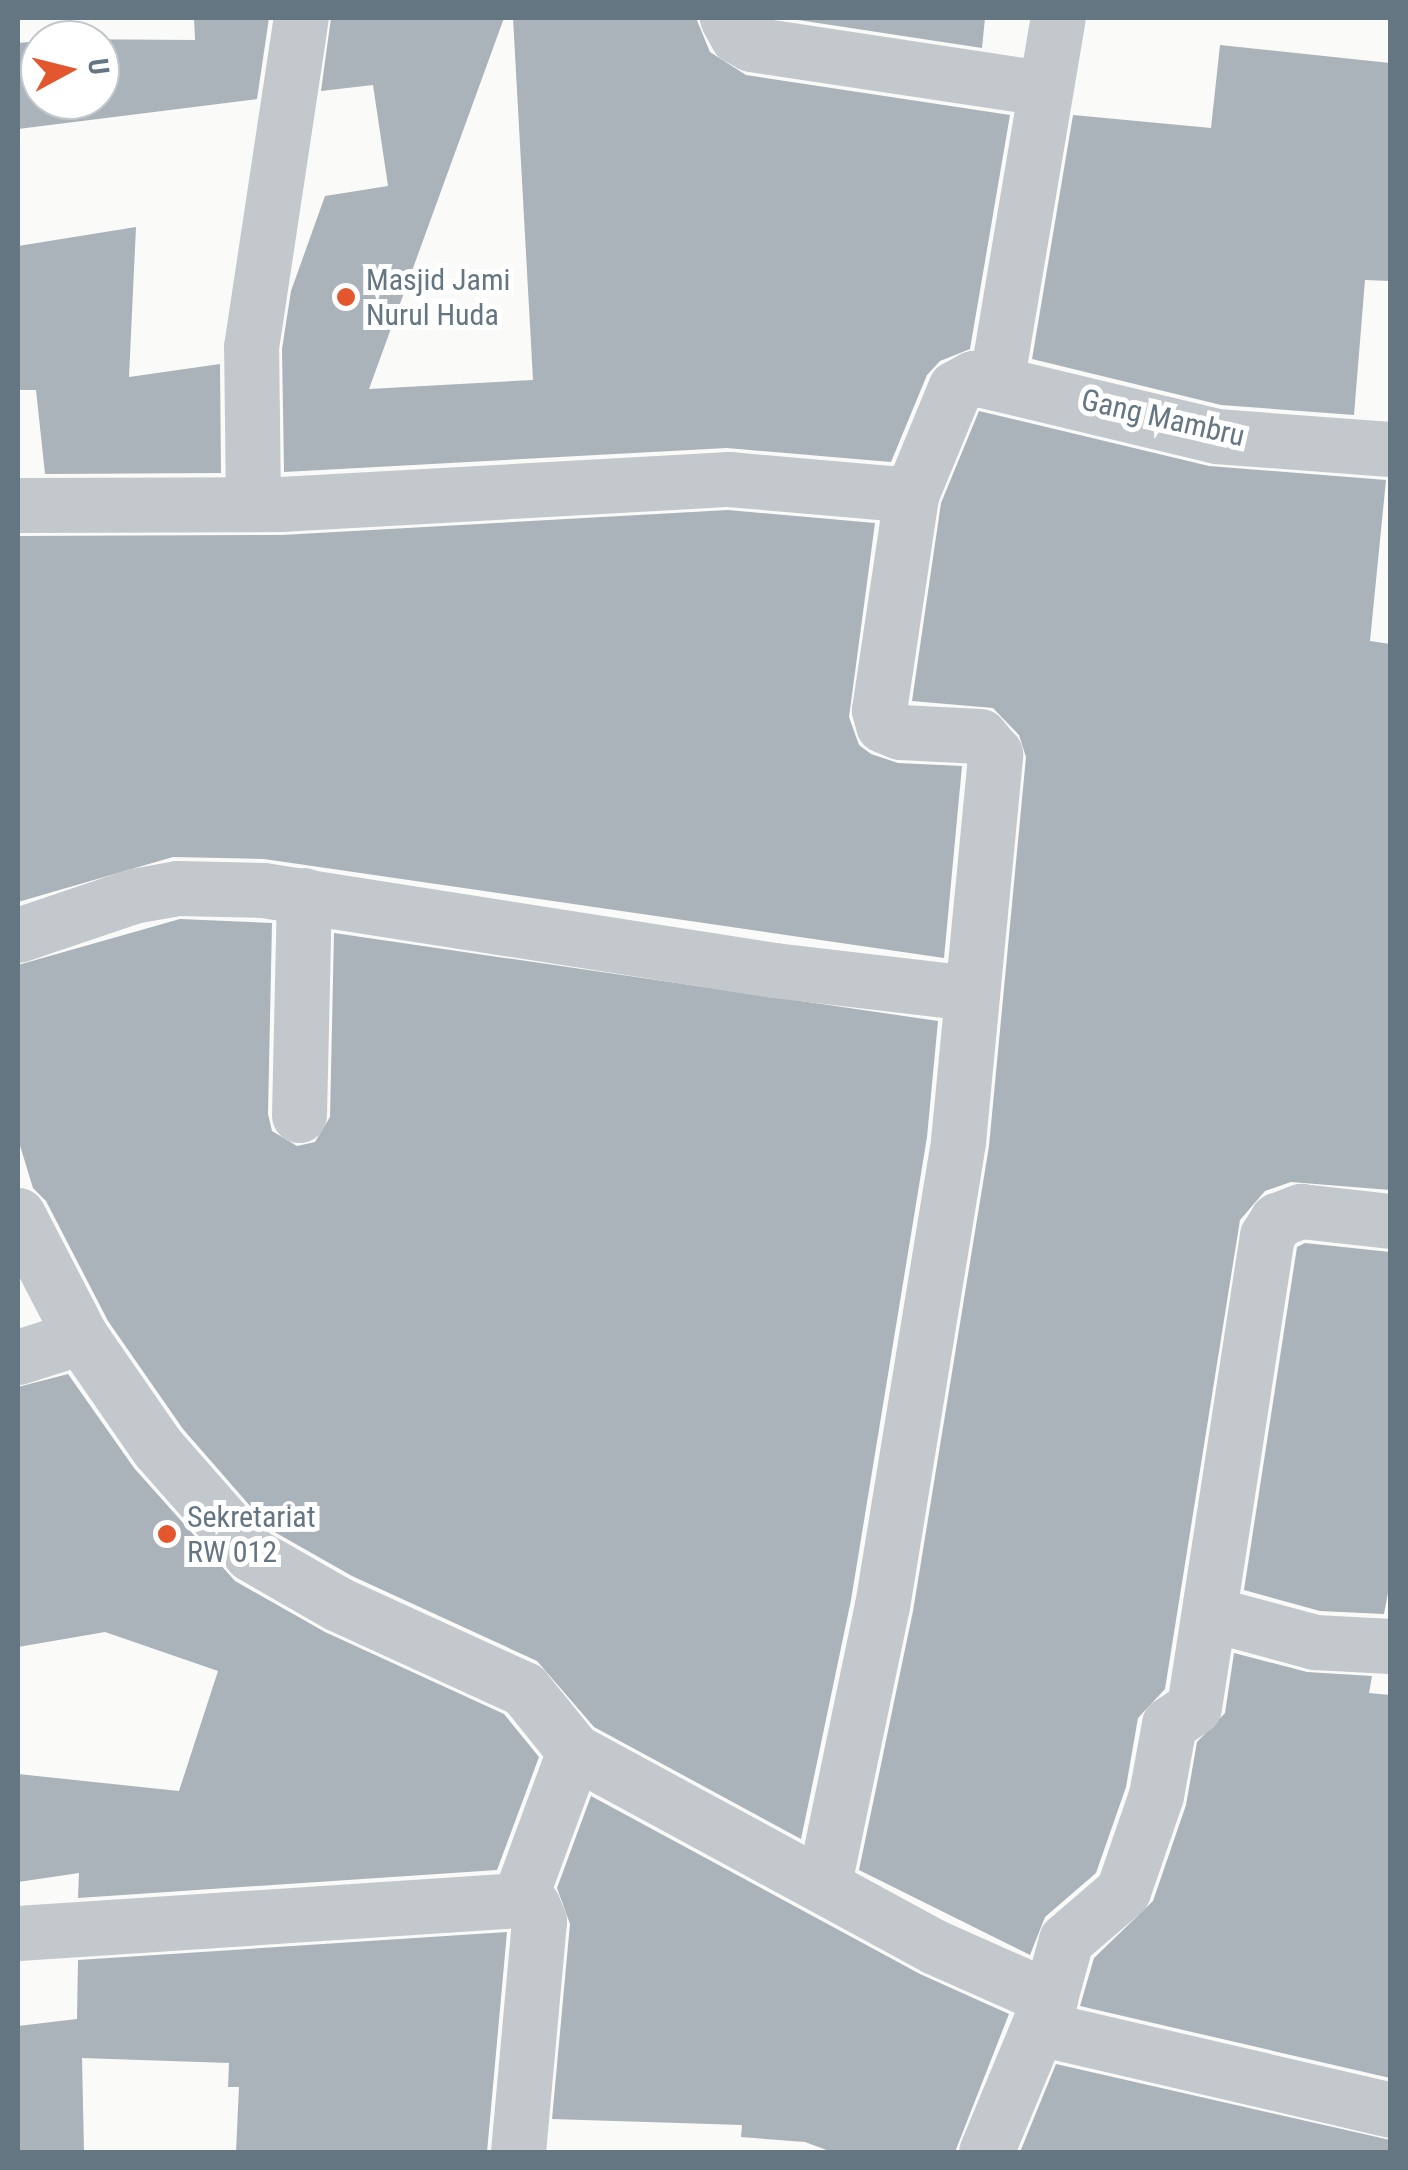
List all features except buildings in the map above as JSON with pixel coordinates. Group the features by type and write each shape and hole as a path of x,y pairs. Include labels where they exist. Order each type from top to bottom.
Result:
{"street":[{"path":"253,503 251,347 302,18"},
{"path":"727,18 737,36 751,44 1041,88"},
{"path":"824,1884 882,1606 958,1140 996,754 980,736 900,732 883,725 878,710 911,494 954,388 973,378 996,383 1041,88 1058,18"},
{"name":"Gang Mambru","path":"996,383 1216,436 1390,449"},
{"path":"18,504 253,503 730,479 911,494"},
{"path":"18,935 89,907 178,888 304,895 774,970 971,993"},
{"path":"300,1115 304,895"},
{"path":"986,2152 1044,2013 1066,1940 1124,1892 1156,1796 1168,1724 1194,1707 1212,1614 1268,1236 1277,1220 1301,1211 1390,1221"},
{"path":"18,1215 81,1338 158,1448 251,1554 338,1604 524,1689 574,1751 824,1884 1044,2013 1390,2110"},
{"path":"18,1356 81,1338"},
{"path":"1212,1614 1314,1642 1390,1646"},
{"path":"519,1900 574,1751"},
{"path":"18,1933 519,1900 533,1906 539,1921 518,2152"}],"place":[{"name":"Masjid Jami Nurul Huda","path":"346,297"},
{"name":"Sekretariat RW 012","path":"167,1534"}]}
